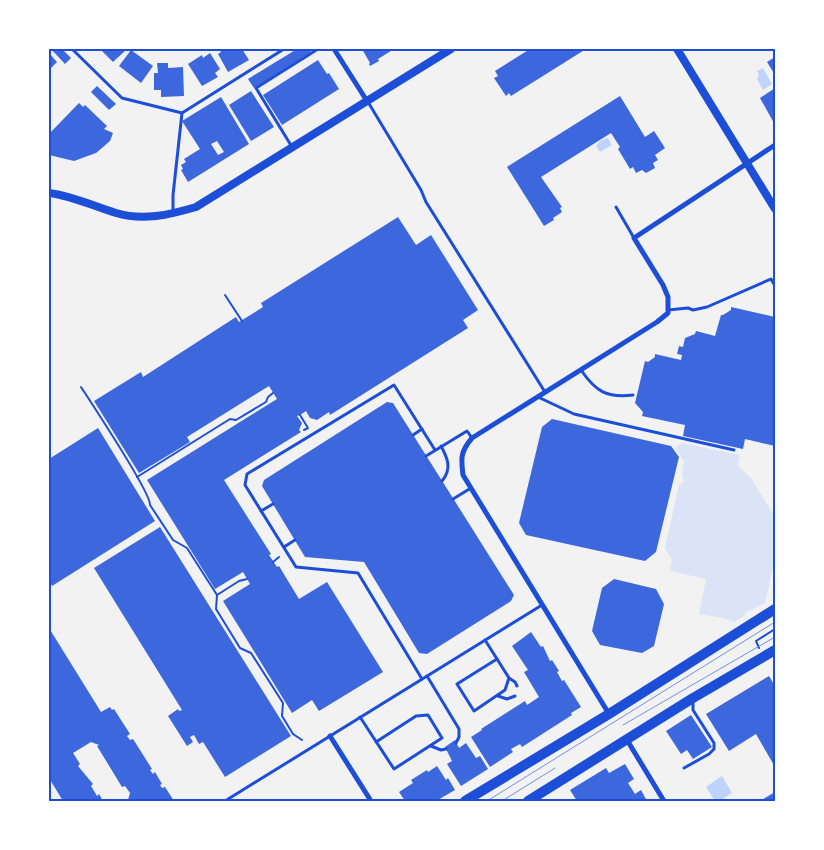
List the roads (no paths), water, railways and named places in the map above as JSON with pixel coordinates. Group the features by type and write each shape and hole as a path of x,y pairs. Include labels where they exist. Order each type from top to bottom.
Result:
{"main road":[{"path":"465,801 609,714 775,609"},
{"path":"528,801 693,698 775,650"}],"street":[{"path":"334,49 367,101"},
{"path":"49,194 77,199 118,214 134,216 149,217 173,214 196,207 451,49"},
{"path":"677,49 775,209"},
{"path":"609,714 463,475 461,458 465,446 472,438 657,322 668,313 668,297 663,285 634,238 775,145"},
{"path":"330,736 371,801"},
{"path":"627,739 664,801"}],"lane":[{"path":"72,49 122,98 182,113 284,49"},
{"path":"293,147 256,88 318,49"},
{"path":"367,101 421,190 426,202 545,392"},
{"path":"173,214 173,195 182,113"},
{"path":"616,207 634,238"},
{"path":"668,310 681,308 693,310 707,307 771,279 775,286"},
{"path":"581,370 588,380 604,394 616,396 634,395"},
{"path":"422,679 358,573 296,566 245,485 247,474 394,385 435,450"},
{"path":"537,397 574,414 734,450"},
{"path":"413,435 422,429"},
{"path":"426,456 467,431 472,438"},
{"path":"441,446 449,464 442,481"},
{"path":"453,499 471,488"},
{"path":"261,511 273,504"},
{"path":"284,547 295,540"},
{"path":"225,801 542,605"},
{"path":"485,640 509,678 517,686"},
{"path":"497,659 457,684 474,711 505,690 509,678"},
{"path":"427,676 459,729 459,737 456,743"},
{"path":"498,696 507,699 514,696"},
{"path":"684,768 709,754 714,749 714,743 693,710 693,698"},
{"path":"360,717 376,742 394,769 442,738 428,716 416,716 376,742"},
{"path":"430,746 441,750 446,749"}],"water":[{"path":"763,68 772,84 763,90 757,79 759,75 757,71"},
{"path":"608,138 612,145 600,152 596,146 600,141"},
{"path":"722,776 732,793 719,801 715,801 706,787"}],"tram line":[{"path":"487,801 775,622"},
{"path":"623,725 775,637"},
{"path":"502,801 555,768"}]}
